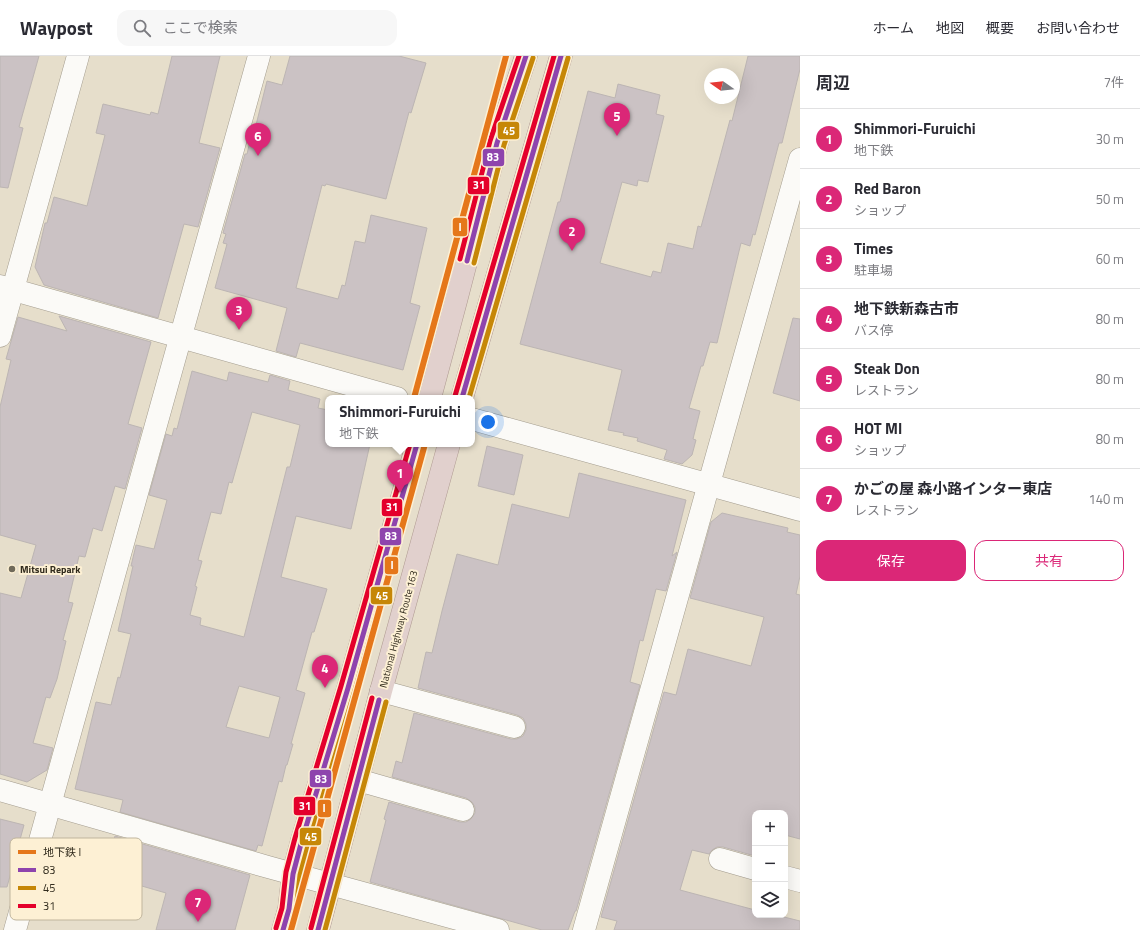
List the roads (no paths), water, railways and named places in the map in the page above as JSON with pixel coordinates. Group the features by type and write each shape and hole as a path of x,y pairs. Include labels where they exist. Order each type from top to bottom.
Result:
{"highway":[{"path":"431,395 497,143 526,56"},
{"path":"463,395 561,56"},
{"path":"283,930 289,909 294,874 302,840 348,688 416,447"},
{"name":"National Highway Route 163","path":"318,930 381,691 448,447"}],"street":[{"path":"0,336 7,288 78,56"},
{"path":"41,838 259,56"},
{"path":"584,930 800,159"},
{"path":"7,288 386,395"},
{"path":"475,420 800,510"},
{"path":"381,691 514,727"},
{"path":"358,780 464,810"},
{"path":"0,790 294,874 498,930"},
{"path":"720,859 752,868"},
{"path":"788,878 800,881"},
{"path":"15,930 18,920"}],"metro line":[{"name":"I","path":"415,395 506,56"},
{"name":"I","path":"291,930 424,447"}],"place":[{"name":"Steak Don","path":"617,136"},
{"name":"HOT MI","path":"258,156"},
{"name":"Red Baron","path":"572,251"},
{"name":"Times","path":"239,330"},
{"name":"Shimmori-Furuichi","path":"400,493"},
{"name":"Mitsui Repark","path":"12,569"},
{"name":"地下鉄新森古市","path":"325,688"},
{"name":"かごの屋 森小路インター東店","path":"198,922"}]}
